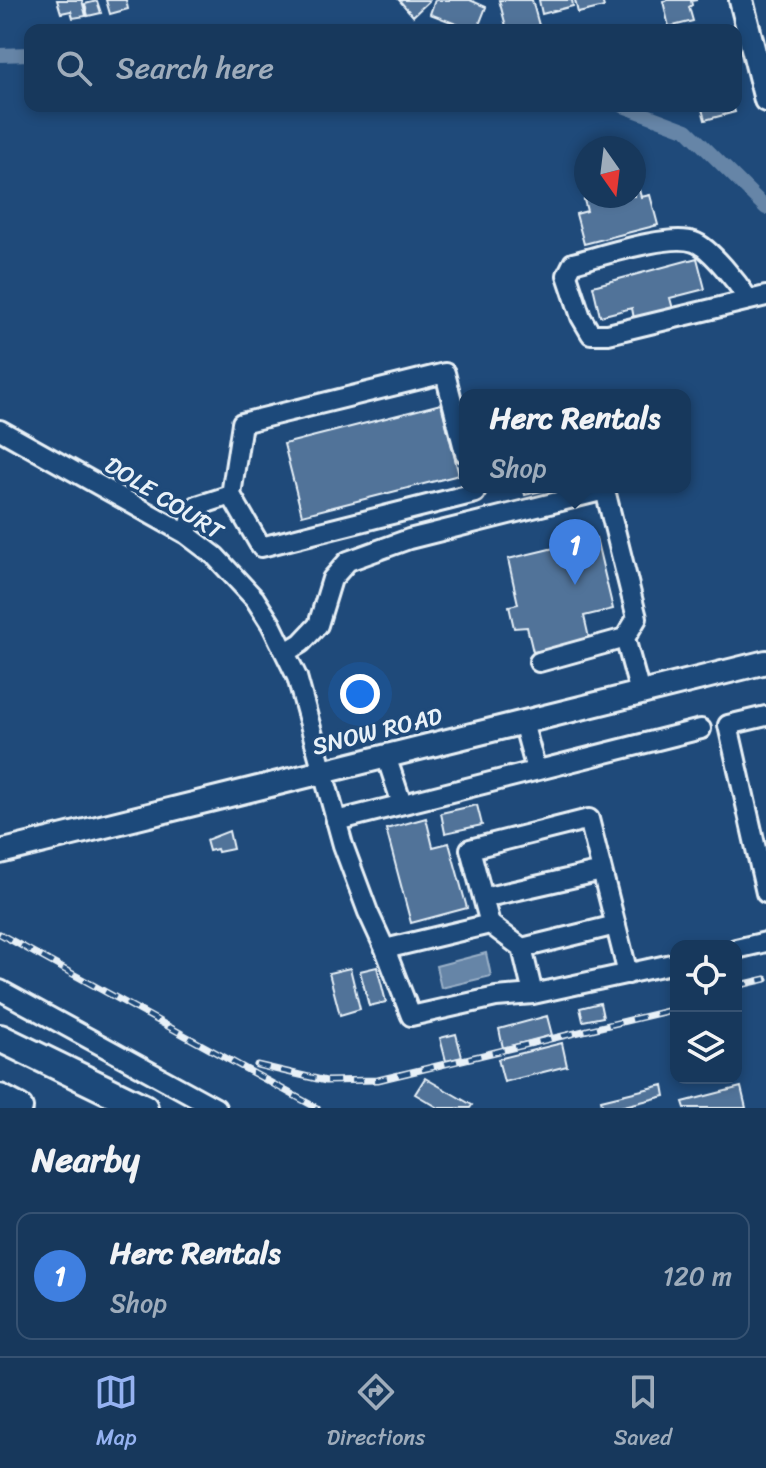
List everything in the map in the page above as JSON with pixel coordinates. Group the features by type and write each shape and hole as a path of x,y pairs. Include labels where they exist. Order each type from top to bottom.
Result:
{"highway":[{"path":"0,1038 144,1108"},
{"path":"0,1098 19,1108"}],"main road":[{"path":"741,0 766,100"},
{"name":"SNOW ROAD","path":"0,852 766,662"}],"street":[{"path":"677,239 697,242 758,298 608,334 591,334 581,317 567,275 573,263 677,239"},
{"path":"459,429 445,373 242,423 231,495 261,547 475,493"},
{"name":"DOLE COURT","path":"0,430 186,534 236,577 271,624 286,652 305,705 321,772 355,879 411,1016 496,997 533,994"},
{"path":"286,652 301,643 318,625 332,579 348,561 409,539 593,493"},
{"path":"539,662 625,638 637,618 606,493"},
{"path":"186,534 197,506 231,495"},
{"path":"625,638 640,693"},
{"path":"766,716 728,725 766,893"},
{"path":"523,722 536,770"},
{"path":"336,821 701,729"},
{"path":"386,756 402,804"},
{"path":"628,974 589,819 470,849 490,924 522,948 533,994 628,974 670,964"},
{"path":"483,898 602,871"},
{"path":"385,949 490,924"},
{"path":"522,948 616,925"},
{"path":"742,948 766,942"},
{"path":"0,990 216,1108"}],"water":[{"path":"486,953 491,976 441,988 436,966"}],"building":[{"path":"57,0 82,0 86,16 73,18 71,11 61,13"},
{"path":"106,0 126,0 128,9 110,14"},
{"path":"399,0 430,0 413,16"},
{"path":"435,0 470,0 486,7 479,24 456,24 430,14"},
{"path":"499,0 532,0 539,24 505,24"},
{"path":"539,0 572,0 573,6 542,14"},
{"path":"575,0 602,0 604,7 578,13"},
{"path":"697,0 691,1 689,7 693,21 668,24 663,1"},
{"path":"97,1 101,13 88,16 85,4"},
{"path":"703,112 735,112 705,120"},
{"path":"650,195 658,225 584,244 576,214 587,211 586,208 646,208 646,196"},
{"path":"697,258 705,289 670,298 673,309 634,319 632,308 600,316 593,286"},
{"path":"441,404 459,475 302,515 284,444"},
{"path":"596,538 613,609 584,616 589,638 570,643 571,646 533,652 527,627 514,628 509,606 518,604 508,559"},
{"path":"477,805 482,825 445,833 441,813"},
{"path":"426,818 433,847 449,843 467,908 411,923 386,829"},
{"path":"229,831 233,849 209,851 206,840"},
{"path":"377,967 386,1002 369,1006 360,971"},
{"path":"350,968 360,1009 340,1015 329,973"},
{"path":"600,1003 603,1017 583,1021 580,1008"},
{"path":"547,1016 552,1035 503,1048 499,1029"},
{"path":"456,1034 462,1057 446,1061 440,1038"},
{"path":"562,1043 567,1066 504,1082 498,1059"},
{"path":"425,1078 472,1105 470,1108 439,1108 415,1094"},
{"path":"663,1085 665,1096 616,1108 603,1108 601,1100"},
{"path":"741,1087 746,1108 685,1108 683,1102"}],"waterway":[{"path":"0,55 24,54"},
{"path":"639,112 687,130 766,208"}],"railway":[{"path":"0,934 317,1108"},
{"path":"742,985 766,979"},
{"path":"257,1065 326,1081 378,1080 670,1010"}],"place":[{"name":"Herc Rentals","path":"575,585"}]}
